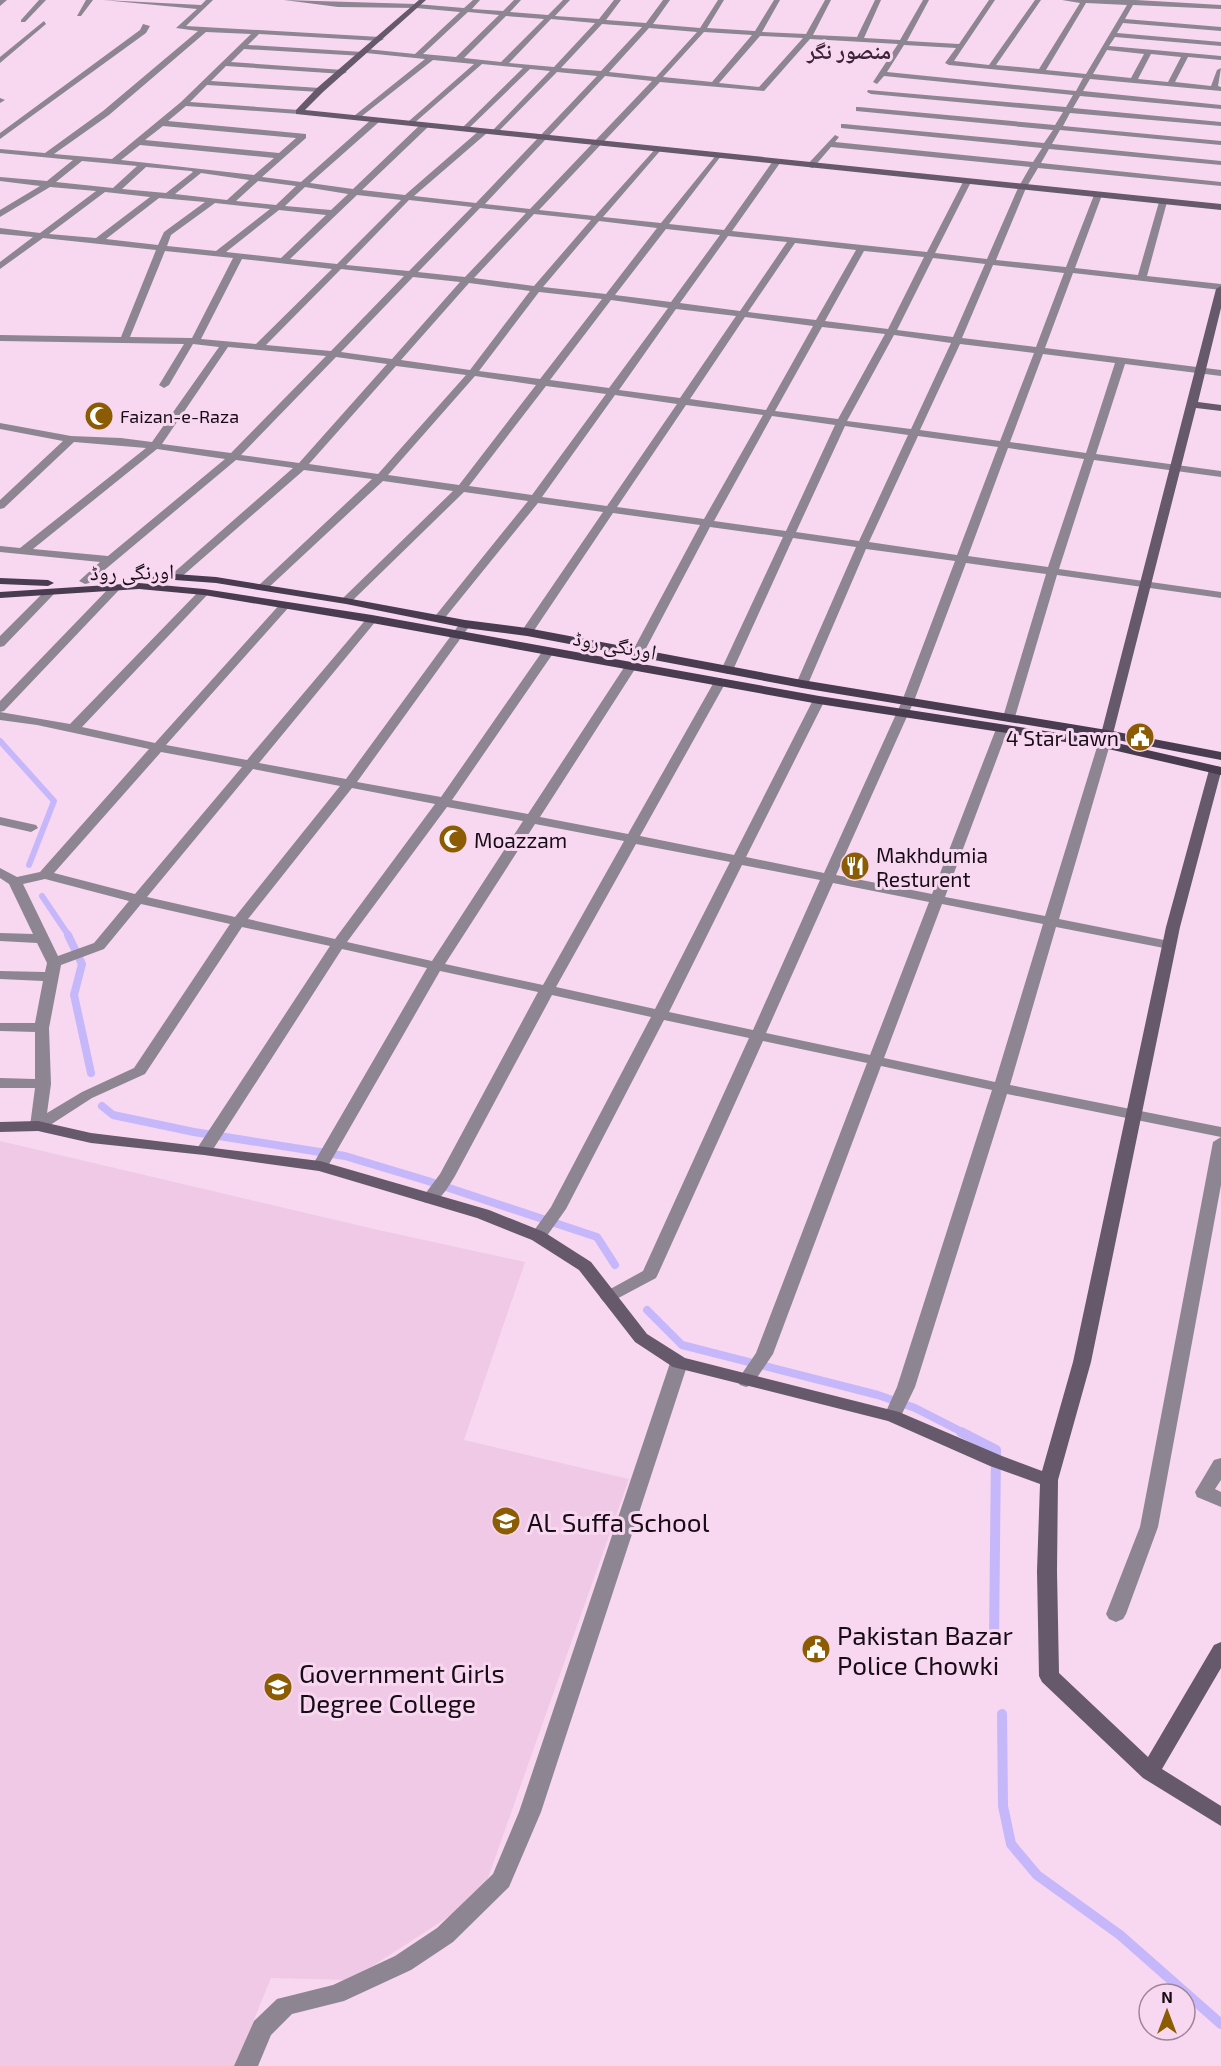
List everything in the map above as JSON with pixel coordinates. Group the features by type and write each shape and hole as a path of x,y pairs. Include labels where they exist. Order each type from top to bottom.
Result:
{"main road":[{"name":"اورنگی روڈ","path":"0,581 54,583 175,577 216,580 440,617 461,630 548,652 634,660"},
{"name":"اورنگی روڈ","path":"0,595 155,586 204,592 372,619 461,630 527,632 634,660 723,676 819,700 906,707"},
{"name":"اورنگی روڈ","path":"723,676 802,684 906,707 1105,739 1219,766"}],"street":[{"path":"0,4 4,0"},
{"path":"23,21 43,0"},
{"path":"79,15 90,0"},
{"path":"106,0 203,7"},
{"path":"210,0 180,28 380,39"},
{"path":"287,0 416,6 702,30 961,46"},
{"path":"299,112 320,90 344,72 423,0"},
{"path":"417,56 477,0"},
{"path":"458,60 519,0"},
{"path":"502,64 567,0"},
{"path":"496,132 618,0"},
{"path":"85,581 233,457 603,75 667,0"},
{"path":"175,577 302,466 467,280 702,30 721,0"},
{"path":"713,85 758,33 777,0"},
{"path":"242,47 417,56 761,89 808,37 828,0"},
{"path":"859,40 878,0"},
{"path":"810,166 871,92 926,0"},
{"path":"992,0 949,63 1217,89 1221,70"},
{"path":"991,67 1038,0"},
{"path":"1065,0 1221,7"},
{"path":"1041,72 1084,1"},
{"path":"802,684 862,546 915,434 1022,188 1133,2"},
{"path":"1120,21 1221,29"},
{"path":"0,61 44,23"},
{"path":"0,137 143,31 146,26"},
{"path":"47,155 106,113 205,29"},
{"path":"114,162 184,104 257,32"},
{"path":"1113,35 1221,44"},
{"path":"0,46 17,46"},
{"path":"1104,48 1221,58"},
{"path":"1133,81 1148,52"},
{"path":"1170,84 1186,55"},
{"path":"357,118 431,58"},
{"path":"412,123 480,62"},
{"path":"225,64 344,72"},
{"path":"466,129 528,67"},
{"path":"882,74 1221,107"},
{"path":"205,82 320,90"},
{"path":"871,92 1221,124"},
{"path":"184,104 425,124 776,163 1221,207"},
{"path":"859,109 1221,142"},
{"path":"218,254 278,207 376,120"},
{"path":"161,123 303,136 229,202"},
{"path":"283,261 425,124"},
{"path":"844,126 1221,163"},
{"path":"259,347 408,198 484,130"},
{"path":"138,142 281,156"},
{"path":"830,144 1221,184"},
{"path":"262,588 381,477 472,374 536,289 657,149"},
{"path":"0,151 200,170 355,192 1221,288 1193,405 1105,739 1001,1088 906,1387 895,1413"},
{"path":"346,601 462,488 717,156"},
{"path":"0,214 50,183 81,159"},
{"path":"440,617 536,498 672,305 776,163"},
{"path":"116,190 145,164"},
{"path":"169,195 200,170"},
{"path":"0,179 333,213"},
{"path":"433,1194 447,1176 547,990 723,676 842,423 891,332 966,182"},
{"path":"0,266 104,189"},
{"path":"98,241 159,194"},
{"path":"609,1297 650,1274 906,707 1098,195"},
{"path":"125,338 167,234 214,200"},
{"path":"1142,278 1163,202"},
{"path":"0,231 467,280 1221,372"},
{"path":"527,632 793,239"},
{"path":"322,1162 336,1142 436,966 634,660 707,523 862,247"},
{"path":"164,385 193,341 239,256"},
{"path":"0,338 125,338 193,341 332,354 1221,474"},
{"path":"23,551 155,446 226,344"},
{"path":"749,1375 764,1354 1006,723 1121,360"},
{"path":"1193,405 1221,408"},
{"path":"3,429 302,466 1221,595"},
{"path":"0,506 71,439"},
{"path":"0,549 111,560"},
{"path":"0,708 115,588"},
{"path":"72,730 204,592"},
{"path":"0,643 49,593"},
{"path":"45,875 285,605"},
{"path":"0,975 53,970 70,958 99,946 372,619"},
{"path":"38,1126 87,1095 140,1071 239,921 349,784 461,630"},
{"path":"212,1138 339,943 444,802 548,652"},
{"path":"543,1230 558,1209 660,1014 819,700"},
{"path":"3,722 37,722 1169,945"},
{"path":"1219,766 1169,945 1082,1362 1049,1480 1047,1571 1049,1676 1150,1772 1221,1817"},
{"path":"0,821 31,828"},
{"path":"0,872 15,882 44,939 53,970 42,1028 43,1084 38,1126"},
{"path":"15,882 45,875 138,899 436,966 1133,1116 1221,1132"},
{"path":"0,937 44,939"},
{"path":"0,1027 42,1028"},
{"path":"0,1083 43,1084"},
{"path":"0,1127 38,1126 91,1138 212,1138 322,1162 433,1194 483,1214 543,1230 585,1266 641,1338 679,1363 749,1375 895,1413 996,1461 1049,1480"},
{"path":"1116,1614 1149,1527 1221,1142"},
{"path":"246,2066 262,2028 285,2006 336,1994 403,1963 445,1935 501,1880 530,1812 679,1363"},
{"path":"1221,1465 1204,1492 1221,1500"},
{"path":"1150,1772 1221,1650"}],"shaded area":[{"name":"Government Girls Degree College","path":"0,1141 525,1262 464,1440 629,1479 482,1895 351,1980 271,1978 235,2066 0,2066"}],"waterway":[{"path":"0,741 54,801 29,865"},
{"path":"42,896 69,936"},
{"path":"68,935 82,964 74,995 91,1073"},
{"path":"102,1106 113,1115 194,1132 345,1156 428,1181 597,1237 615,1265"},
{"path":"647,1310 682,1345 878,1395 915,1408 964,1433"},
{"path":"961,1432 996,1450 994,1641"},
{"path":"1002,1714 1003,1806 1011,1844 1037,1875 1120,1935 1221,2024"}],"place":[{"name":"Faizan-e-Raza","path":"99,416"},
{"name":"4 Star Lawn","path":"1140,737"},
{"name":"Moazzam","path":"453,839"},
{"name":"Makhdumia Resturent","path":"855,866"},
{"name":"AL Suffa School","path":"506,1521"},
{"name":"Pakistan Bazar Police Chowki","path":"816,1649"},
{"name":"Government Girls Degree College","path":"278,1687"}],"district":[{"name":"منصور نگر","path":"849,50"}]}
